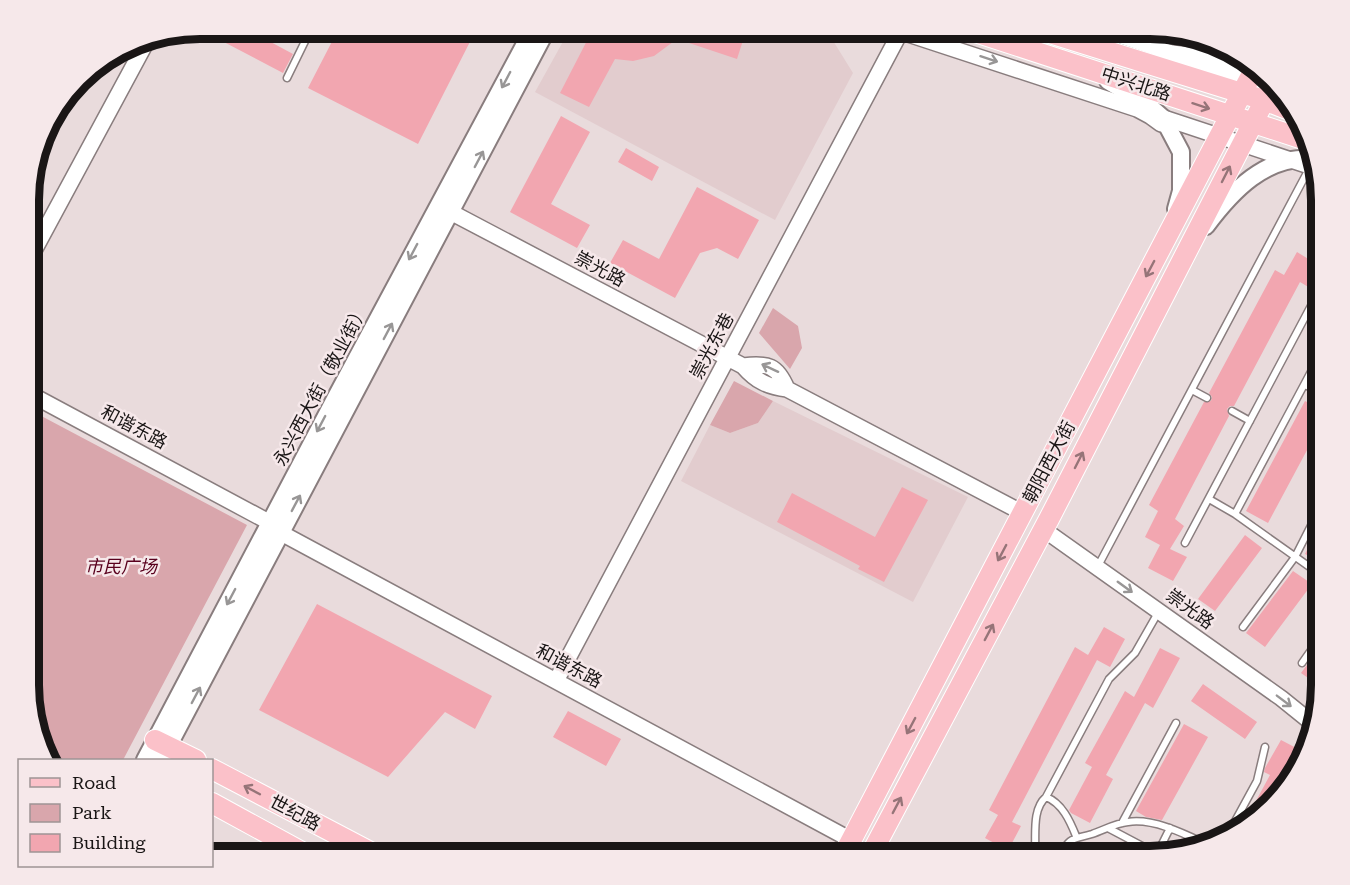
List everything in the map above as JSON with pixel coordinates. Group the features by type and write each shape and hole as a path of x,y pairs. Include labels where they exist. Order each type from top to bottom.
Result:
{"main road":[{"name":"永兴西大街（敬业街）","path":"147,759 162,749 444,209 528,39"},
{"name":"永兴西大街（敬业街）","path":"444,209 541,39"},
{"name":"中兴北路","path":"999,39 1298,137"},
{"path":"1116,39 1181,64 1208,64 1226,59"},
{"name":"中兴北路","path":"1119,39 1259,85"},
{"path":"1083,67 1147,104 1163,118 1181,152 1181,191 1166,238"},
{"name":"朝阳西大街","path":"848,846 1231,115 1259,85"},
{"name":"朝阳西大街","path":"881,846 1254,122 1259,85"},
{"path":"1186,253 1236,190 1255,175 1288,159 1307,164"},
{"path":"162,749 193,759"},
{"name":"世纪路","path":"213,770 359,846"},
{"name":"世纪路","path":"213,804 291,846"}],"street":[{"name":"崇光东巷","path":"556,681 728,358 893,39"},
{"path":"928,39 1288,159"},
{"path":"1122,39 1208,64 1259,85"},
{"path":"39,241 142,51"},
{"path":"1172,53 1193,57 1220,56"},
{"path":"1137,109 1150,116 1173,136"},
{"name":"崇光路","path":"444,209 743,366 753,378 771,387 787,389 1023,513"},
{"name":"和谐东路","path":"39,399 556,681 844,846"},
{"name":"和谐东路","path":"39,409 275,529"},
{"name":"崇光路","path":"1044,529 1307,719"}],"lane":[{"path":"287,78 306,39"},
{"path":"1098,568 1309,172"},
{"path":"1185,543 1311,306"},
{"path":"1235,514 1311,372"},
{"path":"1304,385 1311,387"},
{"path":"1192,390 1207,398"},
{"path":"1232,411 1250,421"},
{"path":"1209,499 1235,514 1311,568"},
{"path":"1243,627 1295,556 1311,525"},
{"path":"1035,846 1040,802 1046,797 1109,679 1135,653 1159,611"},
{"path":"1302,663 1311,650"},
{"path":"1122,823 1176,723"},
{"path":"1235,821 1257,781 1265,747"},
{"path":"1046,797 1055,800 1069,819 1076,836"},
{"path":"1065,846 1076,836 1089,835 1129,821 1146,822 1177,829 1196,839"},
{"path":"1108,828 1142,846"},
{"path":"1163,846 1170,828"}],"shaded area":[{"path":"564,39 832,39 853,73 775,220 535,92"},
{"path":"773,401 968,497 913,602 681,481 710,425 730,433 758,423"}],"green space":[{"path":"773,308 798,326 802,348 790,369 759,333"},
{"path":"734,381 773,401 758,423 730,433 710,425"},
{"name":"市民广场","path":"39,415 247,525 124,759 58,759 51,746 40,706"}],"building":[{"path":"223,39 265,39 293,54 283,73 222,41"},
{"path":"333,39 471,39 418,144 308,88"},
{"path":"588,39 677,39 654,56 633,61 615,59 589,107 560,93"},
{"path":"677,39 743,39 737,59"},
{"path":"561,116 590,132 551,204 590,225 577,248 510,212"},
{"path":"626,148 659,167 652,181 618,162"},
{"path":"697,187 759,220 738,259 717,248 700,253 675,298 610,263 623,240 659,259"},
{"path":"1297,252 1310,260 1311,258 1311,286 1310,288 1300,282 1234,406 1227,409 1229,416 1175,519 1184,526 1170,549 1187,557 1173,581 1148,568 1160,545 1145,537 1158,511 1149,505 1204,402 1211,401 1212,397 1209,393 1275,270 1284,275"},
{"path":"1305,401 1311,404 1311,443 1268,523 1246,511"},
{"path":"902,487 928,500 884,582 858,569 860,566 777,522 792,493 875,537"},
{"path":"1245,535 1262,548 1215,611 1198,599"},
{"path":"1311,542 1311,557 1305,554"},
{"path":"1293,571 1311,583 1265,647 1246,633"},
{"path":"317,604 492,696 475,729 445,712 388,777 259,710"},
{"path":"1104,627 1125,639 1110,667 1097,660 1012,822 1021,826 1010,846 995,846 996,844 985,838 998,815 989,810 1075,647 1088,655"},
{"path":"1160,648 1180,658 1153,708 1145,703 1106,775 1113,779 1090,823 1069,810 1092,767 1085,763 1125,691 1134,697"},
{"path":"1311,660 1311,680 1301,673"},
{"path":"1203,684 1257,722 1245,739 1191,701"},
{"path":"568,711 621,739 606,766 553,737"},
{"path":"1184,724 1208,737 1162,820 1146,817 1136,811"},
{"path":"1281,740 1297,748 1284,774 1271,791 1251,811 1270,775 1264,772"}]}
